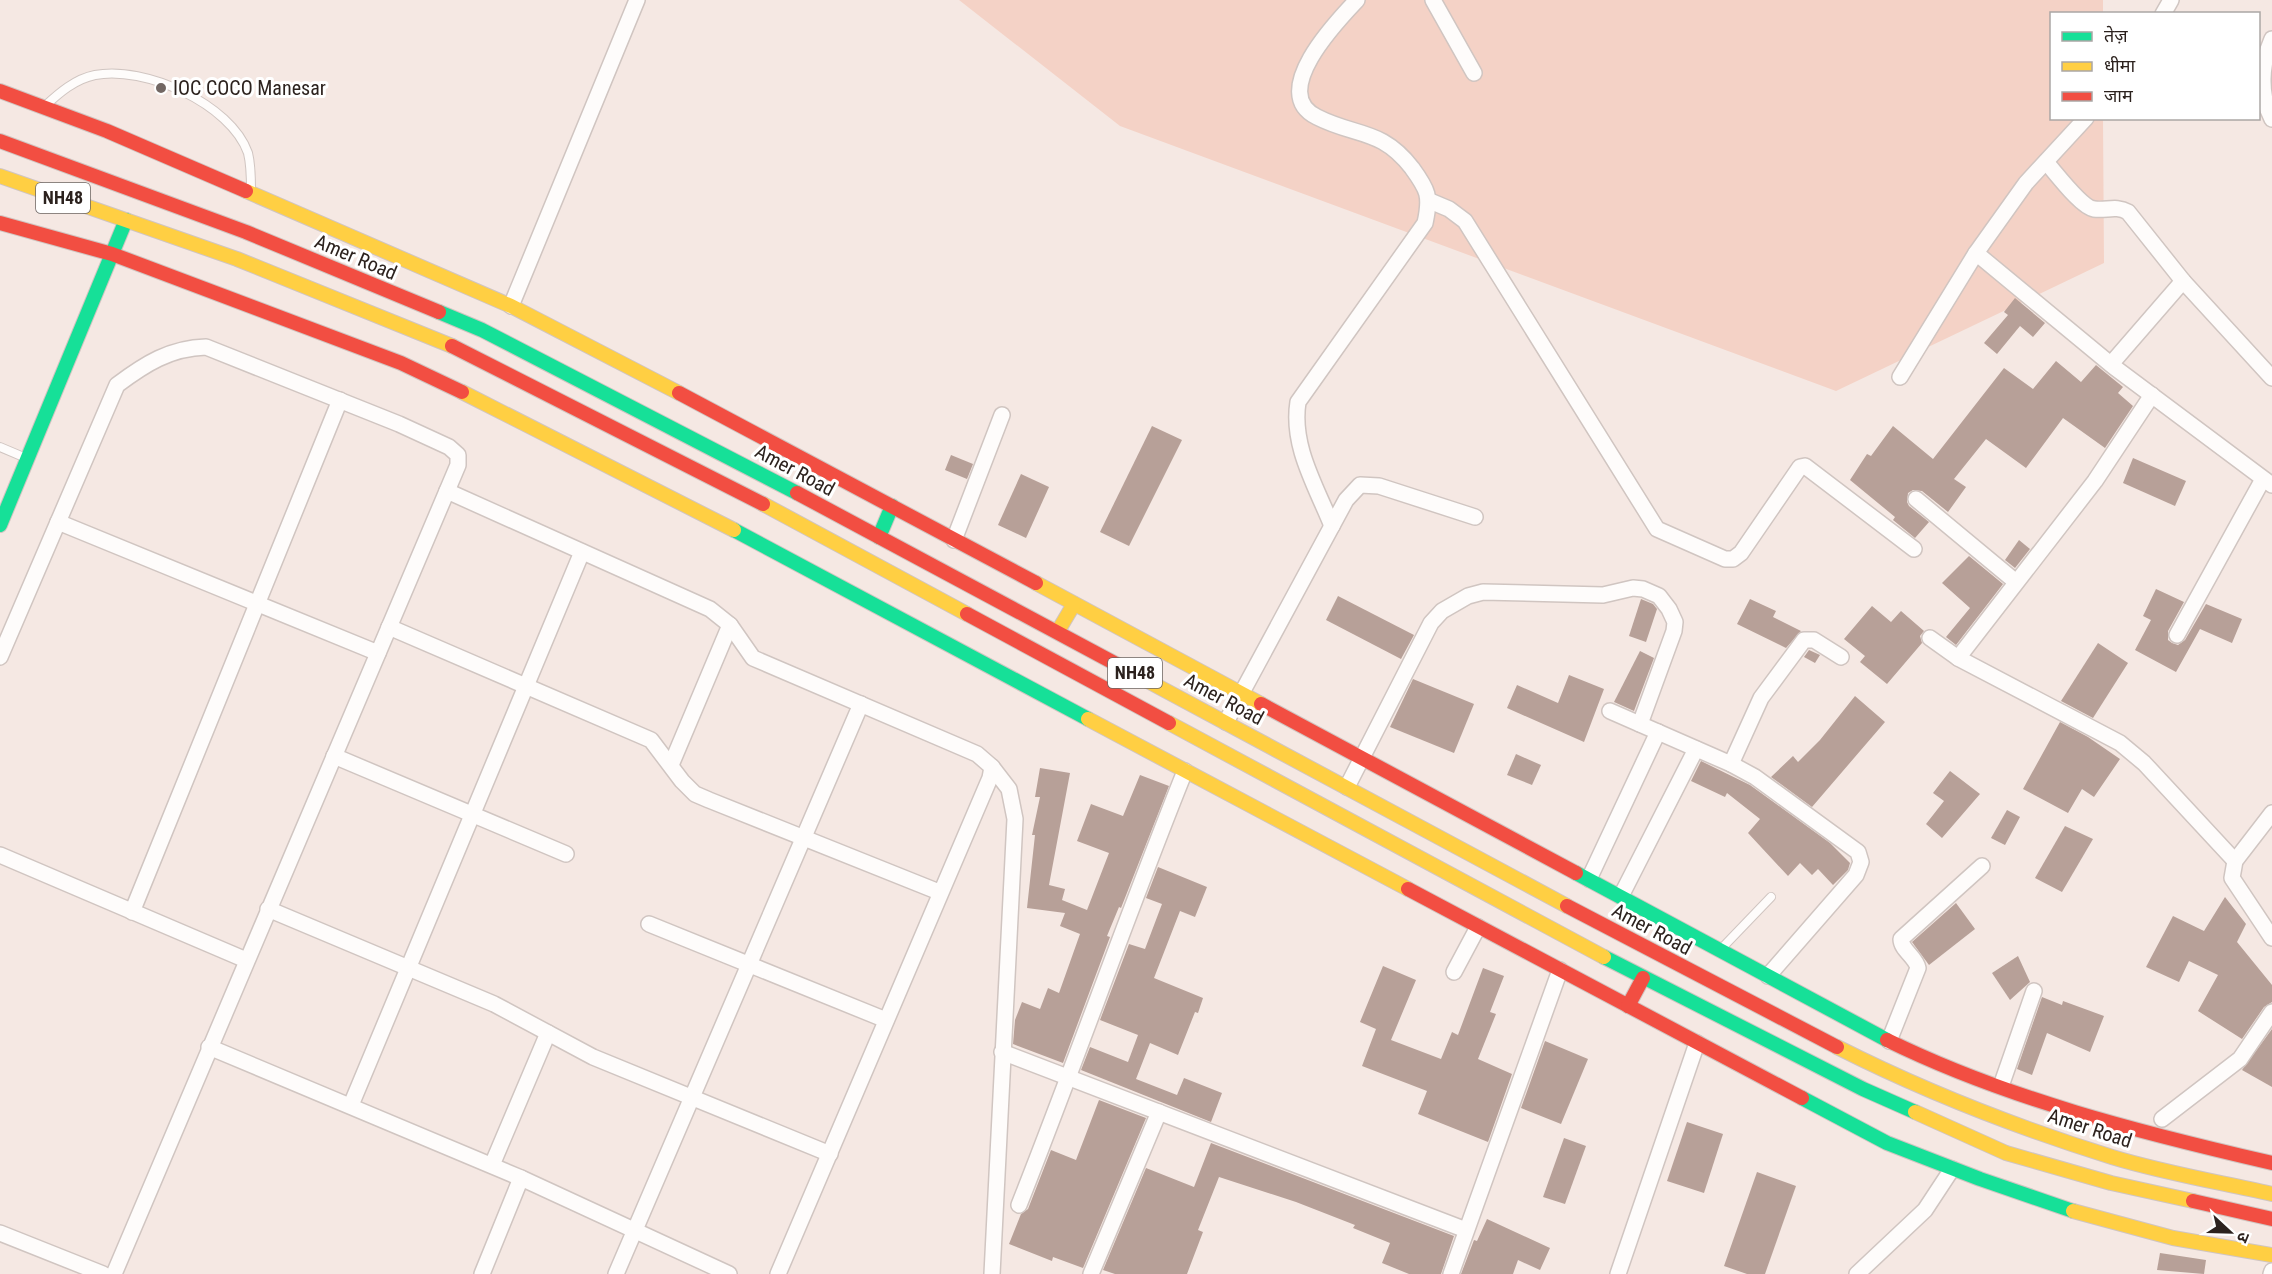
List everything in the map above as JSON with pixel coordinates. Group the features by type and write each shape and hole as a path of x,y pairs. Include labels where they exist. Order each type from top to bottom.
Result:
{"main road":[{"path":"0,91 251,193 511,306 892,506 1889,1041 1967,1075 2001,1086 2135,1127 2272,1163"},
{"name":"Amer Road","path":"0,141 246,232 482,330 1058,631 1652,952 1871,1064 2015,1124 2114,1158 2272,1194"},
{"name":"NH48","path":"0,176 237,259 471,354 717,479 1643,978 1863,1089 2006,1153 2111,1183 2272,1219"},
{"path":"0,525 126,220"},
{"path":"0,223 112,254 401,363 501,410 1887,1143 1952,1169 2100,1218 2226,1249 2272,1255"},
{"path":"879,537 892,506"},
{"path":"1058,631 1074,604"},
{"path":"1628,1006 1643,978"}],"street":[{"path":"511,306 637,0"},
{"path":"1332,526 1300,443 1296,418 1298,402 1425,223 1430,201 1425,185 1398,151 1364,132 1315,117 1300,99 1299,86 1308,63 1329,29 1357,0"},
{"path":"1432,0 1474,73"},
{"path":"2272,39 2267,50 2262,85 2272,119"},
{"path":"1900,377 1976,253 2026,183 2084,120"},
{"path":"2046,162 2085,205 2094,209 2121,208 2128,212 2183,281 2272,378"},
{"path":"1430,201 1449,209 1465,221 1657,529 1725,559 1734,559 1741,554 1800,467 1805,466 1914,549"},
{"path":"1976,253 2111,364 2267,482 2177,635"},
{"path":"2111,364 2183,281"},
{"path":"0,657 117,385 146,363 183,348 206,347 340,400 449,447 458,455 458,465 114,1274"},
{"path":"1958,658 2094,481 2152,395"},
{"path":"132,912 340,400"},
{"path":"954,540 1002,415"},
{"path":"1226,722 1346,500 1360,485 1379,486 1475,517"},
{"path":"447,491 710,609 730,625 753,657 977,754 1009,789 1015,819 992,1274"},
{"path":"1916,499 2016,582"},
{"path":"58,522 378,653"},
{"path":"351,1105 582,552"},
{"path":"1347,787 1431,623 1455,602 1483,592 1603,595 1633,588 1652,590 1673,616 1674,631 1640,724"},
{"path":"671,765 730,625"},
{"path":"389,627 651,740 696,794 939,892"},
{"path":"1930,638 1958,658 2120,743 2144,763 2235,861"},
{"path":"1731,764 1761,698 1804,640 1814,640 1842,657"},
{"path":"616,1274 861,704"},
{"path":"1610,711 1731,764 1755,777 1858,852 1861,862 1856,875 1768,976"},
{"path":"1589,879 1658,732"},
{"path":"1621,896 1696,749"},
{"path":"334,756 566,854"},
{"path":"778,1274 939,892 990,778 992,768"},
{"path":"1019,1205 1069,1077 1132,904 1185,771"},
{"path":"2272,813 2235,861 2232,878 2237,889 2272,938"},
{"path":"0,855 246,960"},
{"path":"1889,1041 1918,968 1916,961 1901,944 1901,939 1982,866"},
{"path":"268,909 494,1004 593,1057 830,1154"},
{"path":"649,924 886,1020"},
{"path":"1454,972 1478,927"},
{"path":"1451,1274 1560,970"},
{"path":"2001,1086 2034,991"},
{"path":"2162,1119 2240,1059 2272,1012"},
{"path":"492,1165 548,1033"},
{"path":"1618,1274 1697,1043"},
{"path":"209,1047 492,1165 729,1274"},
{"path":"1002,1052 1466,1230"},
{"path":"1091,1274 1159,1113"},
{"path":"1857,1274 1925,1210 1952,1169"},
{"path":"482,1274 521,1178"},
{"path":"0,1233 103,1274"}],"lane":[{"path":"44,107 66,87 94,75 124,74 154,80 193,97 225,119 248,152 251,193"},
{"path":"0,447 27,459"},
{"path":"1720,950 1772,897"}],"shaded area":[{"path":"959,0 2103,0 2103,12 2050,12 2050,120 2103,120 2104,263 1836,391 1120,126"}],"building":[{"path":"2015,298 2045,323 2033,337 2020,326 1997,354 1984,343 2008,315 2004,312"},
{"path":"2056,361 2081,382 2096,365 2123,387 2118,393 2133,406 2105,448 2063,418 2026,468 1986,439 1954,479 1966,487 1948,512 1922,491 1913,490 1908,493 1909,506 1929,522 1915,538 1893,520 1895,517 1850,480 1867,454 1871,456 1893,426 1933,459 2004,368 2033,389"},
{"path":"1152,426 1182,440 1129,546 1100,532"},
{"path":"951,455 973,464 967,479 945,470"},
{"path":"2133,458 2186,481 2175,506 2123,483"},
{"path":"1021,474 1049,487 1026,538 998,525"},
{"path":"2019,540 2030,549 2015,568 2005,560"},
{"path":"1969,556 2003,584 1956,645 1946,637 1970,608 1942,583"},
{"path":"2156,589 2184,602 2168,631 2168,640 2172,643 2178,645 2185,640 2206,604 2242,619 2232,643 2200,629 2176,672 2135,650 2151,620 2143,616"},
{"path":"1338,596 1414,635 1401,659 1326,620"},
{"path":"1641,599 1653,604 1657,609 1646,642 1629,636"},
{"path":"1750,599 1776,611 1773,617 1801,631 1786,648 1737,624"},
{"path":"1872,606 1891,622 1901,611 1924,631 1920,636 1922,643 1887,684 1860,662 1865,656 1844,639"},
{"path":"2098,643 2128,663 2093,718 2061,701"},
{"path":"1809,650 1820,655 1815,663 1804,657"},
{"path":"1640,651 1654,658 1634,711 1614,702"},
{"path":"1569,675 1604,689 1584,742 1507,708 1517,685 1558,703"},
{"path":"1413,679 1474,704 1454,753 1390,727"},
{"path":"1855,696 1885,722 1812,807 1771,777 1793,756 1798,762 1820,740"},
{"path":"2060,722 2088,737 2120,759 2094,797 2082,789 2068,813 2023,789"},
{"path":"1516,754 1541,765 1532,785 1507,775"},
{"path":"1701,761 1750,785 1830,843 1850,863 1848,870 1833,885 1818,869 1812,875 1800,863 1788,876 1748,833 1760,819 1727,793 1725,797 1691,781"},
{"path":"1040,768 1070,773 1049,885 1065,889 1062,900 1087,910 1109,853 1077,841 1091,804 1123,816 1140,775 1169,786 1121,908 1119,907 1107,936 1110,937 1063,1063 1013,1044 1015,1020 1022,1002 1040,1009 1048,988 1059,993 1080,934 1060,926 1065,913 1027,908 1035,835 1032,835 1040,797 1035,797"},
{"path":"1950,771 1980,794 1942,838 1926,824 1944,801 1933,793"},
{"path":"2007,810 2020,817 2005,845 1991,838"},
{"path":"2065,826 2093,839 2062,892 2035,878"},
{"path":"1158,867 1207,887 1195,917 1180,911 1154,978 1203,998 1178,1055 1150,1043 1136,1079 1177,1095 1184,1078 1222,1093 1211,1122 1081,1070 1090,1047 1128,1062 1138,1035 1100,1020 1129,944 1145,949 1162,904 1146,898"},
{"path":"2225,897 2246,924 2237,942 2272,985 2272,1002 2264,1007 2242,1039 2198,1011 2218,975 2189,961 2179,982 2146,967 2173,916 2204,931"},
{"path":"1956,903 1975,929 1929,965 1912,942"},
{"path":"2018,956 2030,982 2010,1000 1992,973"},
{"path":"1383,966 1416,980 1391,1040 1441,1059 1452,1032 1458,1035 1483,968 1504,976 1490,1012 1496,1014 1478,1059 1512,1074 1488,1142 1418,1114 1427,1091 1362,1066 1376,1029 1360,1022"},
{"path":"2042,997 2062,1005 2063,1001 2104,1016 2090,1052 2047,1033 2032,1075 2017,1069"},
{"path":"2272,1029 2272,1087 2242,1070"},
{"path":"1545,1041 1588,1059 1561,1124 1521,1108"},
{"path":"1099,1100 1146,1118 1083,1268 1053,1257 1052,1261 1009,1244 1021,1214 1028,1209 1051,1150 1076,1160"},
{"path":"1687,1122 1723,1134 1704,1193 1667,1181"},
{"path":"1564,1138 1586,1146 1565,1204 1543,1197"},
{"path":"1211,1143 1454,1236 1441,1274 1409,1274 1382,1263 1390,1243 1353,1228 1355,1225 1296,1202 1219,1177 1198,1230 1203,1232 1187,1274 1115,1274 1103,1270 1146,1168 1194,1187"},
{"path":"1757,1172 1796,1186 1765,1274 1747,1274 1724,1266"},
{"path":"1487,1219 1550,1248 1540,1270 1518,1260 1513,1274 1461,1274 1474,1240 1477,1241"},
{"path":"2160,1253 2206,1260 2204,1274 2157,1270"}],"traffic: fast":[{"path":"0,525 126,220"},
{"path":"439,312 482,330 797,493"},
{"path":"879,537 892,506"},
{"path":"734,530 1088,719"},
{"path":"1576,873 1887,1040"},
{"path":"1604,957 1863,1089 1915,1112"},
{"path":"1802,1098 1887,1143 1980,1179 2073,1211"}],"traffic: slow":[{"path":"0,176 237,259 452,346"},
{"path":"246,191 511,306 679,393"},
{"path":"462,392 734,530"},
{"path":"763,504 967,614"},
{"path":"1036,583 1261,704"},
{"path":"1058,631 1074,604"},
{"path":"1131,672 1567,906"},
{"path":"1088,719 1408,889"},
{"path":"1169,723 1604,957"},
{"path":"1837,1047 1938,1093 2077,1146 2151,1168 2272,1194"},
{"path":"1915,1112 2006,1153 2111,1183 2193,1201"},
{"path":"2073,1211 2173,1238 2272,1255"}],"traffic: jam":[{"path":"0,91 107,131 246,191"},
{"path":"0,141 246,232 439,312"},
{"path":"0,223 112,254 401,363 462,392"},
{"path":"452,346 763,504"},
{"path":"679,393 1036,583"},
{"path":"797,493 1131,672"},
{"path":"967,614 1169,723"},
{"path":"1261,704 1576,873"},
{"path":"1408,889 1802,1098"},
{"path":"1567,906 1837,1047"},
{"path":"1628,1006 1643,978"},
{"path":"1887,1040 1933,1061 2027,1097 2125,1126 2272,1163"},
{"path":"2193,1201 2272,1219"}],"place":[{"name":"IOC COCO Manesar","path":"161,88"}]}
